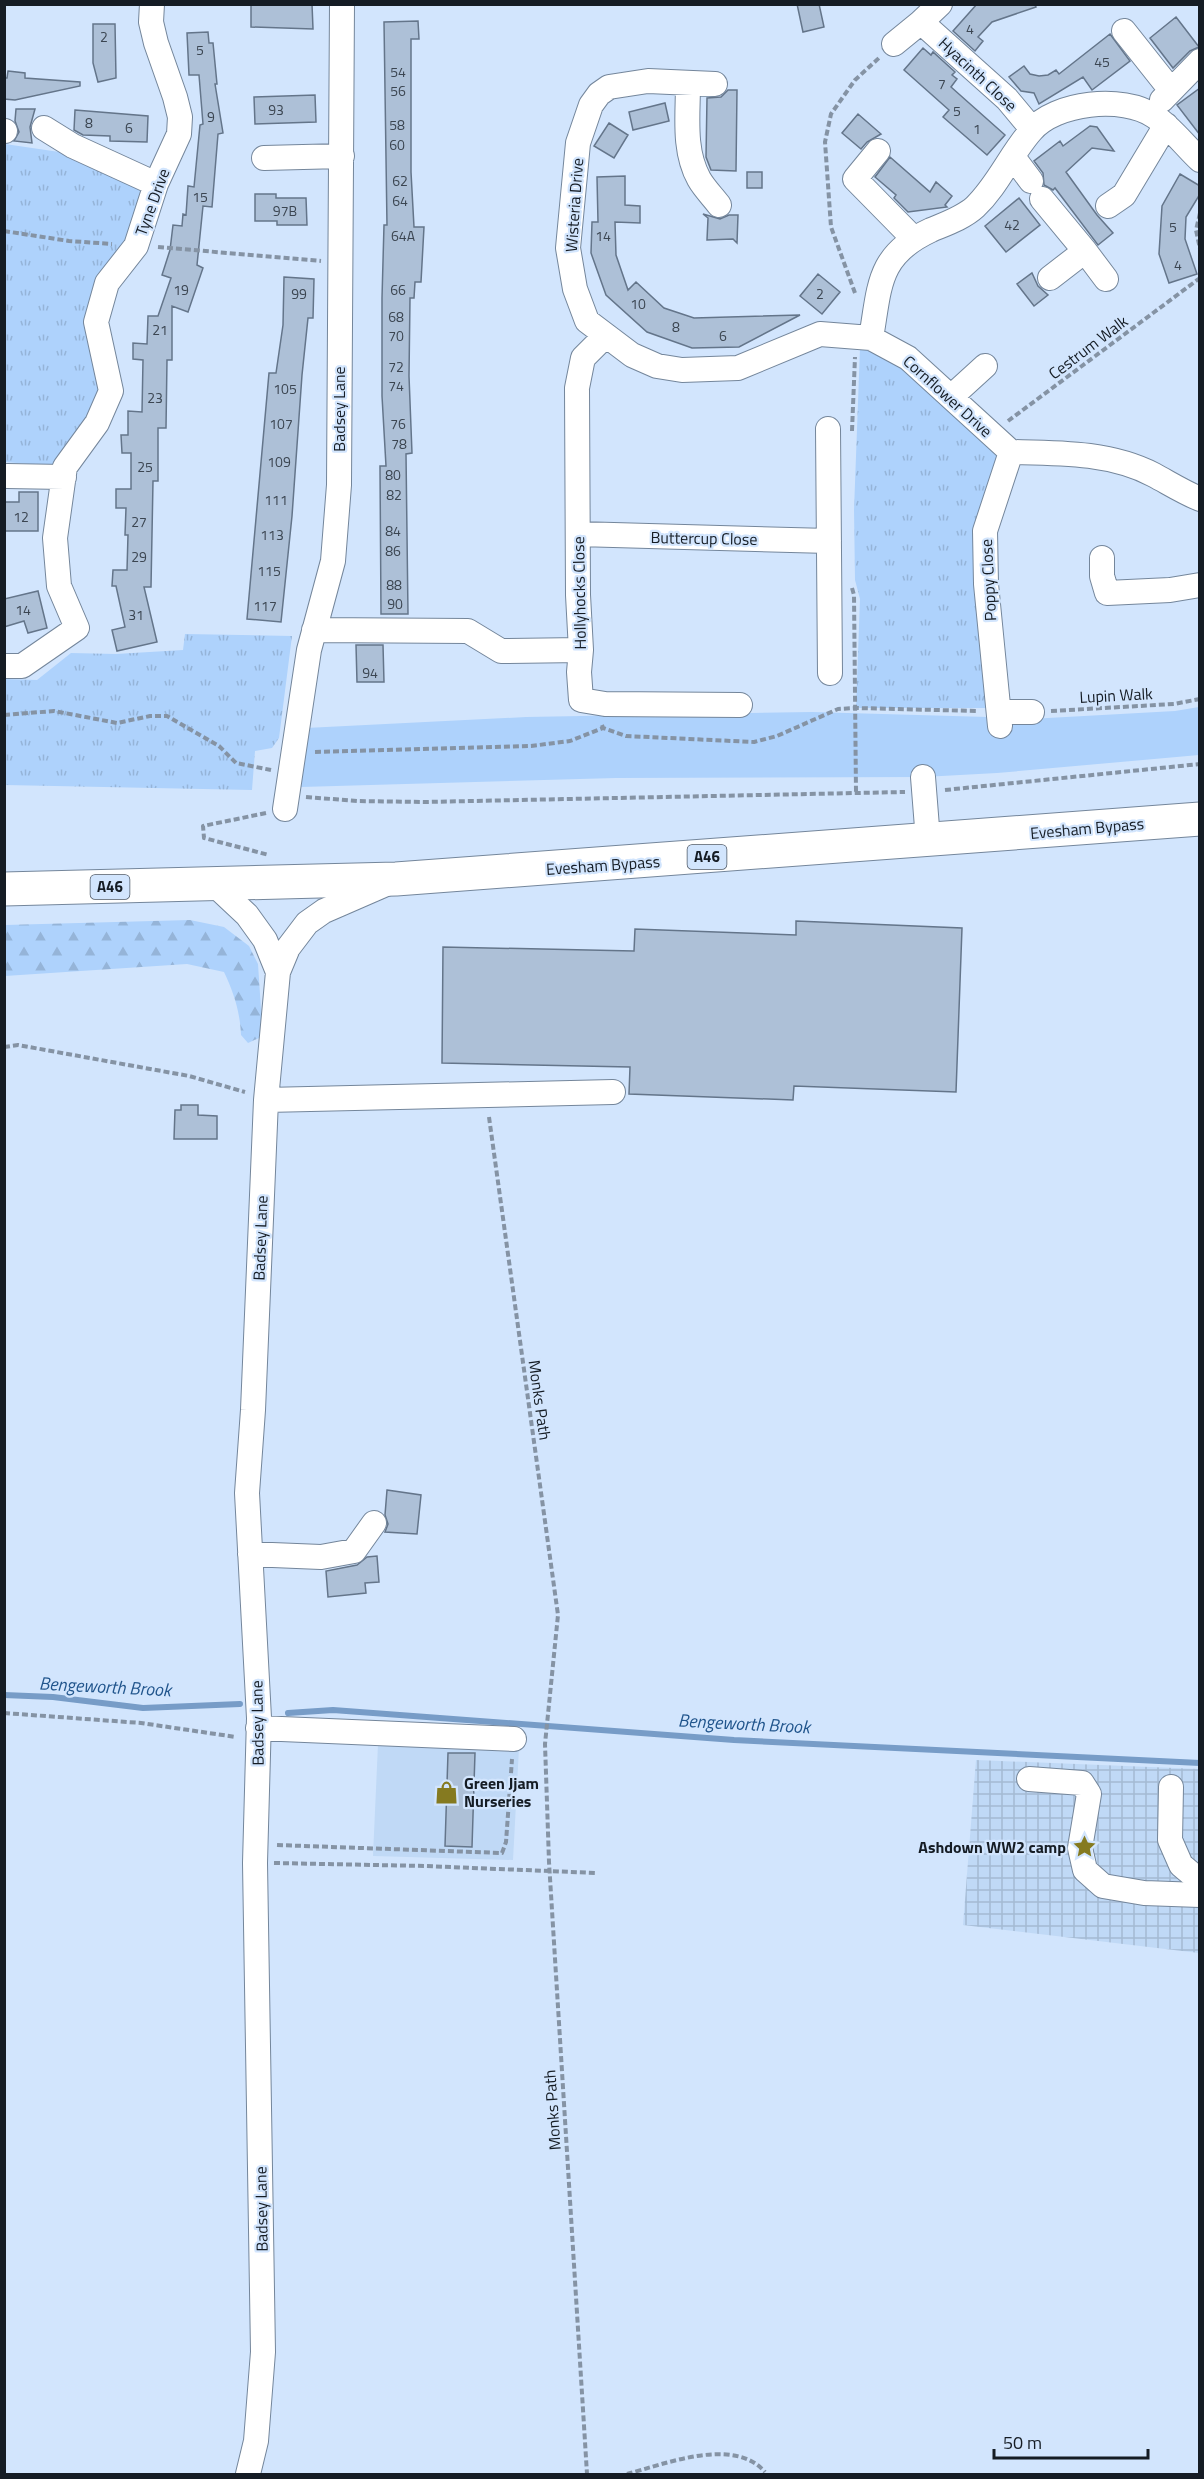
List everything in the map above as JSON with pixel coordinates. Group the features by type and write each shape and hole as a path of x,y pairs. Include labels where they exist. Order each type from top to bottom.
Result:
{"highway":[{"name":"Evesham Bypass","path":"4,889 396,879 1200,819"}],"street":[{"name":"Tyne Drive","path":"4,666 22,666 76,628 59,586 55,538 65,467 98,423 111,391 96,322 107,283 136,246 156,184 179,134 180,117 151,22 153,4"},
{"name":"Badsey Lane","path":"289,783 314,630 333,561 338,496 342,4"},
{"path":"894,44 940,4"},
{"name":"Hyacinth Close","path":"921,22 1007,99 1032,129"},
{"path":"1124,31 1170,89"},
{"path":"1108,206 1124,195 1159,120 1170,89 1200,61"},
{"name":"Wisteria Drive","path":"715,84 648,81 609,87 599,94 591,105 578,143 568,248 575,288 587,321 632,355 657,366 682,370 738,368 820,334 871,338"},
{"path":"688,84 688,138 691,161 699,180 719,205"},
{"path":"871,338 880,284 887,264 913,238 969,213 990,193 1032,129 1053,114 1078,106 1105,103 1159,120 1200,160"},
{"path":"44,128 73,146 156,184"},
{"path":"878,152 855,179 913,238"},
{"path":"264,158 342,156"},
{"path":"1013,157 1106,279"},
{"path":"1050,278 1085,251"},
{"name":"Hollyhocks Close","path":"597,703 581,700 579,672 581,650 577,388 583,358 605,336"},
{"name":"Cornflower Drive","path":"871,338 908,358 1011,452"},
{"path":"951,397 985,366"},
{"path":"828,429 830,673"},
{"path":"1011,452 1067,453 1124,464 1153,474 1173,487 1200,499"},
{"name":"Poppy Close","path":"1000,719 986,584 985,531 1011,452"},
{"path":"7,476 64,477"},
{"name":"Buttercup Close","path":"578,534 829,541"},
{"path":"1102,558 1102,576 1107,593 1170,590 1200,585"},
{"path":"314,630 468,631 501,651 581,650"},
{"path":"597,703 740,705"},
{"path":"1000,719 1032,712"},
{"path":"924,784 928,840"},
{"name":"Badsey Lane","path":"248,2475 256,2441 263,2352 256,1854 258,1729 247,1492 253,1410 266,1098 278,972 288,948 308,923 324,911 396,879"},
{"name":"Badsey Lane","path":"215,885 253,923 265,940 278,972"},
{"path":"266,1098 613,1092"},
{"path":"250,1554 321,1557 354,1551 374,1523"},
{"path":"258,1729 514,1739"},
{"path":"1029,1779 1082,1783 1089,1794 1080,1848 1084,1870 1103,1886 1144,1893 1200,1894"},
{"path":"1171,1787 1170,1840 1181,1865 1200,1881"}],"path":[{"path":"1200,213 1196,230 1200,249"},
{"path":"4,231 69,241 340,263"},
{"name":"Cestrum Walk","path":"991,434 1200,278"},
{"name":"Lupin Walk","path":"1032,712 1174,704 1200,699"},
{"path":"597,703 603,728"},
{"path":"277,882 276,856 204,838 203,826 289,783 570,741 603,728 626,736 754,742 777,736 838,709 1000,719"},
{"path":"4,716 54,711 117,723 150,716 167,716 219,746 236,762 289,783 357,801 425,802 924,784 1200,764"},
{"path":"4,1047 18,1045 189,1076 266,1098"},
{"name":"Monks Path","path":"486,1095 558,1615 545,1744 549,1870 587,2475"},
{"path":"4,1713 141,1724 258,1729"},
{"path":"256,1854 501,1853 506,1842 514,1739"},
{"path":"256,1854 424,1866 597,1873"},
{"path":"627,2475 704,2454 732,2456 759,2465 765,2472"}],"shaded area":[{"name":"Green Jjam Nurseries","path":"379,1722 520,1729 513,1860 373,1856"},
{"name":"Ashdown WW2 camp","path":"976,1760 1199,1769 1199,1953 963,1925"}],"green space":[{"path":"5,144 73,154 152,190 96,322 111,391 65,467 5,462"},
{"path":"860,348 871,350 896,363 1001,458 989,492 992,708 856,708 860,599 855,580 854,510"},
{"path":"185,634 292,636 279,738 272,748 255,751 252,790 5,785 5,679 37,680 71,653 116,654 183,650"},
{"path":"1199,707 1199,755 997,773 923,777 616,778 301,787 306,728 526,717 812,712 988,717 990,732 1011,732 1010,720 1175,711"},
{"path":"190,920 224,927 249,946 258,964 262,1024 259,1038 248,1043 241,1035 236,1003 224,972 187,964 5,976 5,925"}],"building":[{"path":"251,4 312,4 313,29 251,27"},
{"path":"797,4 819,4 824,27 803,32"},
{"path":"977,4 1035,4 1036,7 992,22 978,37 983,41 975,51 953,31"},
{"path":"1176,17 1199,47 1190,51 1173,68 1150,38"},
{"path":"418,21 419,39 411,39 411,172 414,227 424,227 421,282 415,282 414,298 410,298 409,376 412,453 406,454 408,614 381,614 380,466 386,466 382,396 384,225 387,225 384,22"},
{"path":"93,24 115,24 116,78 98,82 93,63"},
{"path":"208,32 209,43 213,43 217,84 215,84 223,133 218,134 212,207 203,206 197,265 203,268 188,312 172,306 172,360 167,360 166,428 158,428 158,481 153,481 151,587 144,587 157,642 117,651 112,630 125,627 116,586 112,586 113,570 127,570 128,535 125,535 126,508 116,508 116,489 131,489 131,453 122,453 121,435 128,435 128,411 142,412 143,360 133,359 133,343 147,344 148,316 158,316 171,278 162,275 170,250 173,225 182,226 183,214 186,215 188,186 194,187 200,125 203,124 199,75 189,75 187,33"},
{"path":"1110,34 1130,61 1092,90 1083,77 1039,104 1034,93 1021,91 1009,77 1024,66 1030,74 1048,75 1056,70 1059,74"},
{"path":"923,48 931,55 933,52 955,72 952,75 957,79 951,87 1005,135 987,155 943,117 949,110 904,70"},
{"path":"8,71 25,73 25,78 80,82 80,86 15,100 4,99 4,78 7,78"},
{"path":"1200,88 1200,135 1177,105"},
{"path":"728,90 737,90 736,171 711,170 706,157 707,98 721,97"},
{"path":"315,95 316,122 255,124 254,97"},
{"path":"665,103 669,121 633,130 629,112"},
{"path":"16,109 35,109 30,127 32,143 14,141 19,132 15,121"},
{"path":"75,110 148,116 147,142 110,141 110,136 83,135 74,130"},
{"path":"858,114 881,134 867,142 861,149 842,133"},
{"path":"609,123 628,135 614,158 594,146"},
{"path":"1090,126 1097,127 1114,151 1092,148 1066,172 1113,233 1098,245 1055,188 1053,190 1044,185 1043,173 1034,161 1060,141 1063,146"},
{"path":"890,157 930,192 936,182 952,196 945,205 947,207 908,212 894,198 896,195 875,177"},
{"path":"747,172 762,172 762,188 747,188"},
{"path":"1180,174 1200,186 1200,194 1186,217 1185,239 1197,274 1169,283 1159,254 1162,206"},
{"path":"625,176 625,205 640,206 640,223 615,222 616,255 628,290 636,282 664,308 694,318 800,315 739,347 692,348 647,332 606,295 591,253 592,222 598,222 597,177"},
{"path":"255,194 276,194 276,198 306,198 307,225 277,225 277,221 255,221"},
{"path":"1019,198 1040,225 1006,252 985,226"},
{"path":"703,214 720,219 729,215 738,215 737,243 733,239 707,240 708,218"},
{"path":"1032,273 1038,286 1048,295 1034,306 1017,284"},
{"path":"818,274 840,292 822,314 800,296"},
{"path":"284,277 314,279 313,318 308,318 302,375 292,516 281,622 247,619 269,373 276,373 283,325"},
{"path":"19,492 38,492 38,531 4,531 4,502 19,502"},
{"path":"38,591 47,628 28,633 24,621 4,627 4,599"},
{"path":"356,645 383,645 384,682 357,682"},
{"path":"796,921 962,928 956,1092 794,1086 793,1100 629,1094 630,1067 442,1063 443,947 634,951 635,929 796,935"},
{"path":"181,1105 198,1105 198,1115 217,1116 217,1139 174,1139 175,1110 181,1110"},
{"path":"387,1490 421,1495 417,1534 385,1532 388,1524 385,1515"},
{"path":"377,1556 379,1582 365,1583 366,1593 328,1597 326,1571 357,1565 367,1557"},
{"path":"448,1753 475,1753 472,1847 445,1846"}],"waterway":[{"name":"Bengeworth Brook","path":"4,1695 53,1697 143,1708 240,1704"},
{"name":"Bengeworth Brook","path":"288,1713 333,1710 734,1740 1200,1763"}],"place":[{"name":"Green Jjam Nurseries","path":"446,1792"},
{"name":"Ashdown WW2 camp","path":"1084,1847"}]}
